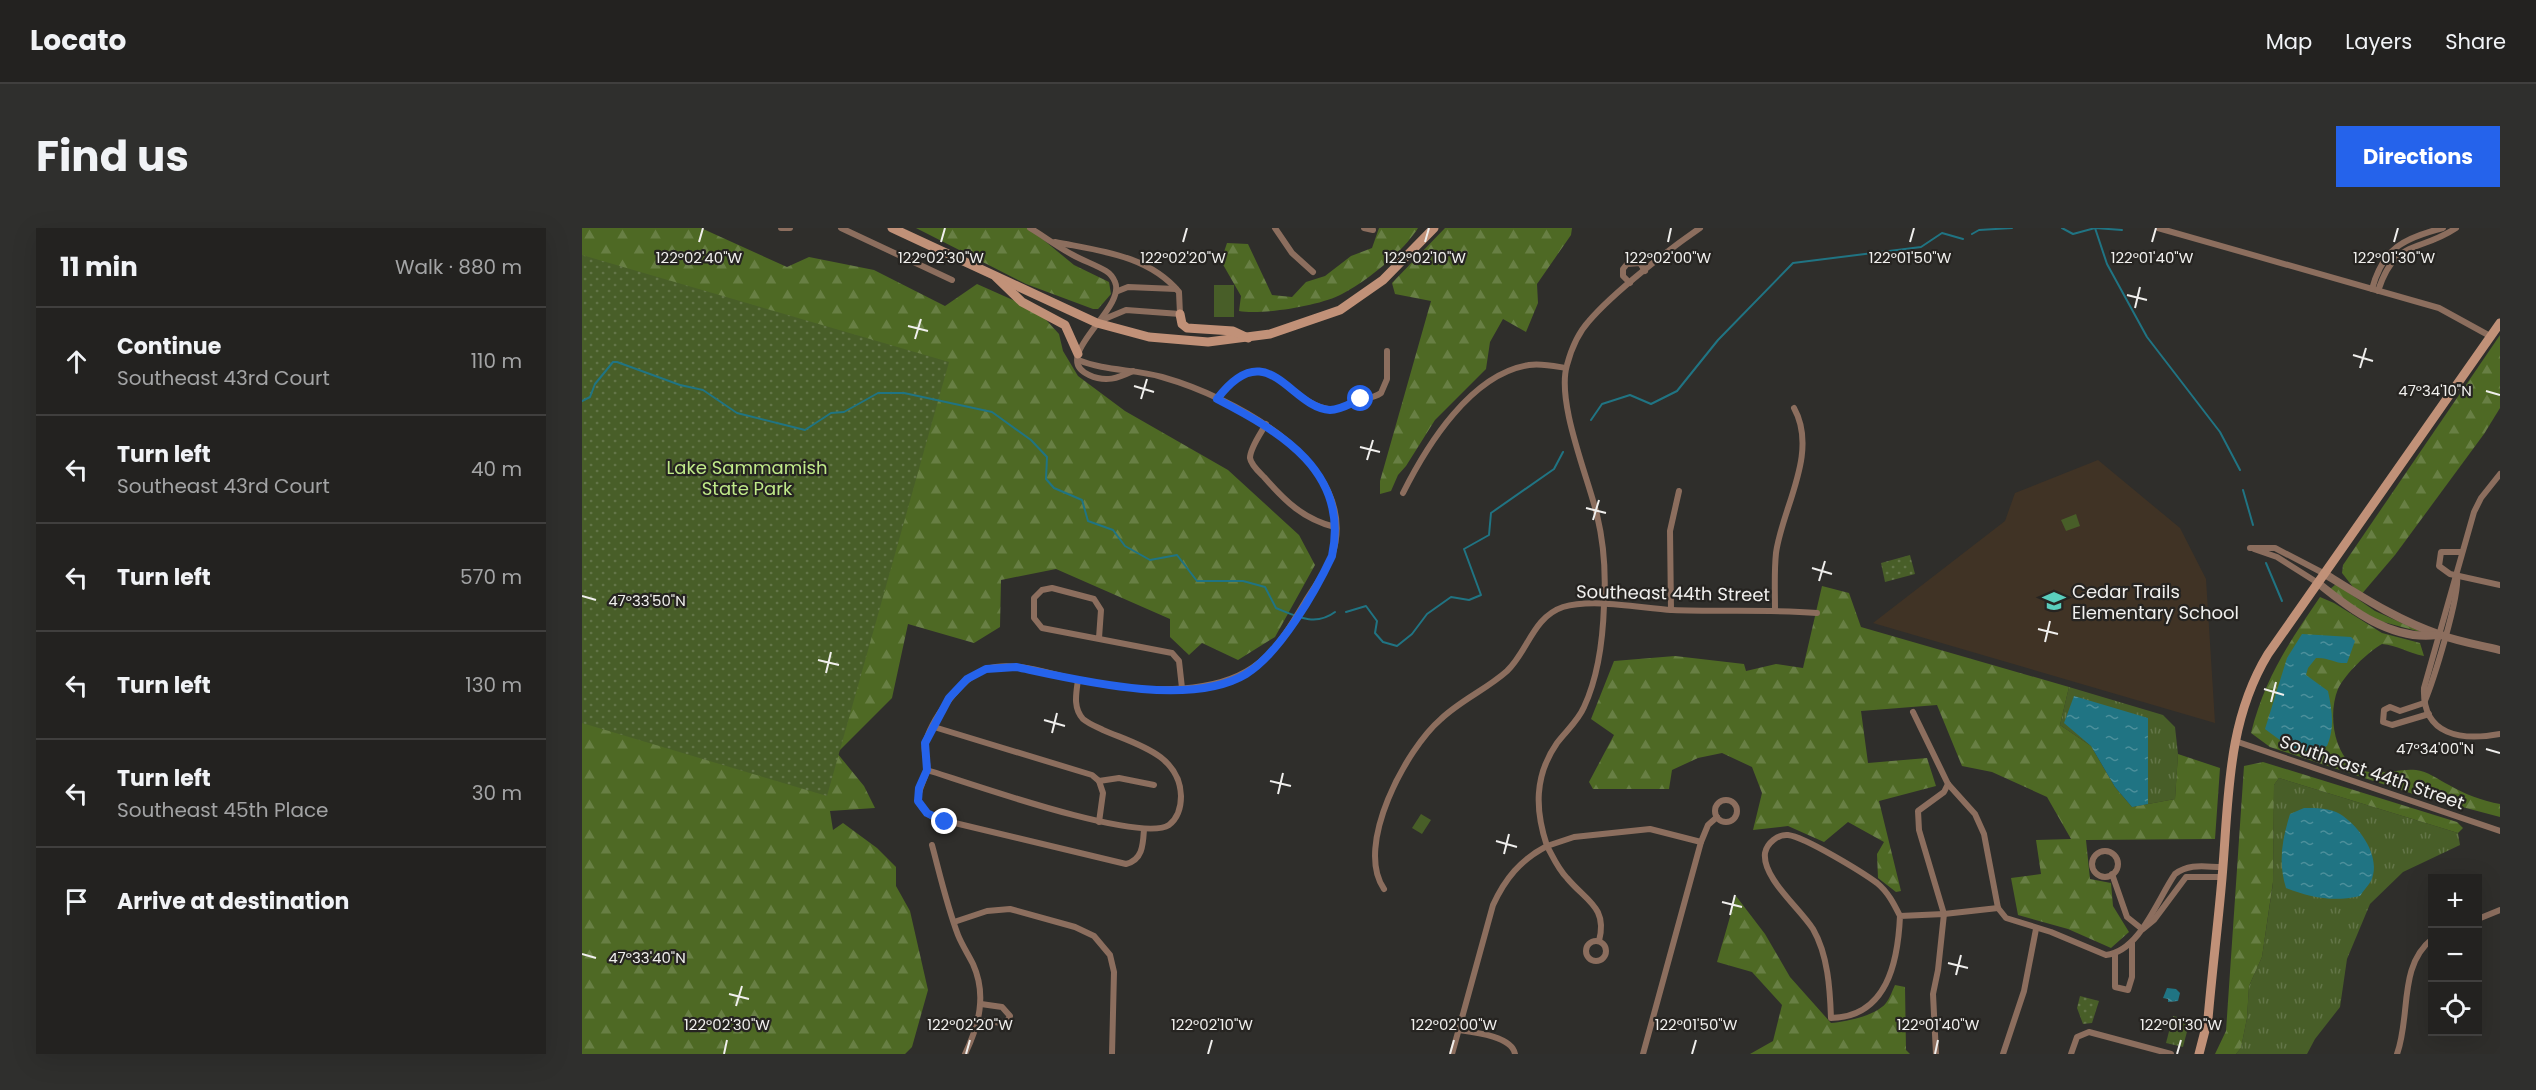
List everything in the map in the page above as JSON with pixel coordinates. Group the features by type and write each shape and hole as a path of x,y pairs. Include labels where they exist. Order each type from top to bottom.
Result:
{"main road":[{"path":"892,228 1097,322 1133,333 1177,341 1208,342 1248,338 1290,329 1341,310 1383,280 1413,252 1434,228"},
{"path":"994,275 1017,298 1065,325 1078,357"},
{"path":"1180,314 1182,324 1187,328 1233,331 1248,338"},
{"path":"2199,1054 2208,1019 2227,796 2242,706 2253,680 2318,583 2500,323"}],"street":[{"path":"781,228 790,228"},
{"path":"841,228 952,280"},
{"path":"1030,228 1071,254 1108,272 1118,291 1114,302 1097,322 1078,357"},
{"path":"1275,228 1292,253 1312,272"},
{"path":"1364,228 1373,230"},
{"path":"1599,941 1602,926 1597,910 1567,879 1547,846 1537,805 1540,778 1551,751 1576,720 1588,696 1601,637 1604,605 1602,546 1567,400 1566,368 1576,341 1588,321 1645,271 1700,228"},
{"path":"2158,228 2446,311 2490,336"},
{"path":"2375,290 2380,265 2397,246 2443,228"},
{"path":"2375,290 2402,252 2444,236 2456,228"},
{"path":"1052,241 1143,263 1159,272 1180,296 1180,314 1126,310 1097,322"},
{"path":"1630,284 1623,276 1627,264 1640,263 1645,271"},
{"path":"1118,291 1128,287 1176,289"},
{"path":"1114,302 1126,310"},
{"path":"1217,399 1238,377 1264,373 1281,379 1316,405 1338,409 1381,393 1387,379 1387,351"},
{"path":"1078,357 1087,375 1099,378 1118,378 1134,371"},
{"path":"1078,357 1097,368 1134,371 1178,382 1266,424 1298,453 1322,480 1334,503 1335,527 1332,556 1282,640 1261,663 1244,675 1221,683 1182,688 1140,689 1078,680 1016,667 986,669 959,686 949,698 925,743 927,770 918,794 921,808 945,822 1126,864 1133,862 1140,853 1144,829"},
{"path":"1403,493 1431,443 1480,388 1503,373 1530,364 1566,368"},
{"path":"1775,609 1776,554 1801,457 1800,426 1794,408"},
{"path":"1266,424 1251,452 1250,458 1255,467 1294,509 1312,520 1335,527"},
{"path":"2500,474 2481,498 2474,512 2441,636 2424,688 2424,703 2429,714 2438,725 2456,736 2480,738 2500,734"},
{"path":"1671,610 1670,531 1679,490"},
{"path":"2441,636 2413,635 2374,622 2344,605 2318,583 2277,557 2250,548 2275,548 2325,574 2384,611 2441,636 2500,650"},
{"path":"2462,552 2444,551 2439,555 2439,566 2457,576 2500,585"},
{"path":"1099,638 1101,610 1094,599 1047,588 1034,598 1032,611 1037,624 1047,630 1172,653 1179,662 1182,688"},
{"name":"Southeast 44th Street","path":"1384,889 1376,878 1374,868 1376,841 1392,789 1417,745 1440,719 1507,671 1547,616 1574,605 1671,610 1775,609 1817,613"},
{"path":"927,770 1099,822 1144,829 1165,826 1177,816 1181,795 1175,772 1166,761 1154,753 1084,720 1076,704 1078,680"},
{"path":"2424,703 2400,711 2393,707 2386,708 2382,718 2387,724 2392,725 2429,714"},
{"path":"2400,711 2402,721"},
{"path":"1913,712 1948,784 1975,814 1984,834 1998,908 2006,918 2051,932 2106,955 2115,954 2132,943 2175,874 2182,869 2196,865 2222,872"},
{"path":"934,727 1092,775 1099,781 1103,793 1099,822"},
{"name":"Southeast 44th Street","path":"2235,741 2500,831"},
{"path":"1099,781 1119,778 1154,785"},
{"path":"1936,1054 1933,994 1944,914 1919,830 1918,811 1944,792 1948,784"},
{"path":"1643,1054 1701,842 1708,825 1717,817"},
{"path":"1452,1054 1493,906 1502,887 1517,866 1547,846 1574,837 1644,829 1663,830 1701,842"},
{"path":"1787,835 1803,840 1877,884 1893,900 1900,916 1899,938 1880,996 1863,1011 1847,1017 1831,1018 1829,981 1814,930 1766,865 1765,850 1773,839 1787,835"},
{"path":"932,845 954,922 977,975 981,1004 978,1021 965,1054"},
{"path":"2110,852 2116,858 2117,867 2112,874 2101,876 2094,871 2092,864 2097,854 2110,852"},
{"path":"2142,929 2154,920 2186,877 2222,872"},
{"path":"2112,874 2127,917 2142,929"},
{"path":"1900,916 1998,908"},
{"path":"954,922 987,911 1010,909 1086,931 1101,942 1110,955 1114,972 1112,1054"},
{"path":"2482,917 2500,910"},
{"path":"2003,1054 2024,991 2036,929"},
{"path":"2115,954 2115,987 2128,990 2133,961 2132,943"},
{"path":"2397,1054 2412,964 2422,947 2428,943"},
{"path":"978,1021 1001,1024 1006,1023 1010,1016 1002,1007 981,1004"},
{"path":"1458,1030 1506,1042 1514,1049 1515,1054"},
{"path":"2071,1054 2074,1043 2084,1033 2096,1032 2172,1054"}],"shaded area":[{"name":"Cedar Trails Elementary School","path":"2098,460 2180,528 2206,579 2215,723 1873,623 2005,521 2015,493"}],"green space":[{"path":"582,228 701,228 787,267 809,257 874,270 945,306 977,284 1038,311 1059,334 1063,351 1078,376 1125,411 1228,470 1299,535 1315,565 1275,637 1238,660 1202,643 1189,655 1170,637 1170,619 1056,569 1001,580 1000,627 974,643 908,624 892,698 837,753 864,786 875,808 830,811 833,830 843,823 877,848 896,867 896,886 910,911 928,990 912,1047 905,1054 582,1054"},
{"path":"916,228 1029,228 1074,265 1109,282 1111,294 1098,309 1093,309 1026,284"},
{"path":"1379,228 1418,228 1403,247 1384,265 1342,294 1320,302 1291,308 1262,312 1239,311 1241,296 1221,261 1227,243 1248,244 1272,295 1292,297 1306,282 1325,276 1351,256 1372,248"},
{"path":"1445,228 1572,228 1571,235 1537,284 1538,303 1526,332 1503,319 1490,342 1486,369 1435,420 1398,475 1391,491 1380,494 1380,481 1431,301 1395,294 1392,283"},
{"name":"Lake Sammamish State Park","path":"582,255 949,362 827,796 582,723"},
{"path":"1214,285 1234,285 1234,317 1214,317"},
{"path":"2500,335 2500,408 2484,434 2395,555 2360,596 2342,573 2343,565"},
{"path":"2076,514 2080,526 2066,531 2061,520"},
{"path":"1910,555 1915,574 1885,582 1881,563"},
{"path":"2336,584 2375,611 2424,633 2376,620 2329,590"},
{"path":"1822,586 1849,593 1861,627 2069,687 2060,725 2091,746 2115,787 2132,807 2175,799 2178,754 2220,768 2215,839 2086,840 2090,879 2111,883 2113,906 2129,932 2111,948 2068,929 2018,915 2011,878 2041,874 2036,840 2071,839 2047,797 1992,772 1962,766 1937,705 1861,711 1868,763 1927,758 1936,786 1879,801 1901,891 1896,892 1878,878 1877,854 1884,842 1848,822 1824,842 1788,826 1753,830 1762,793 1752,767 1722,753 1698,758 1672,770 1669,789 1593,789 1589,782 1614,735 1591,719 1614,661 1675,656 1744,664 1746,671 1776,664 1803,668"},
{"path":"2320,597 2334,603 2382,633 2420,643 2424,656 2382,644 2346,676 2338,689 2333,710 2335,733 2342,754 2349,762 2364,771 2416,770 2424,772 2467,794 2500,804 2500,817 2413,794 2270,747 2251,733 2263,695 2279,662"},
{"path":"2069,687 2163,715 2175,727 2178,754 2175,799 2132,807 2091,746 2060,725"},
{"path":"2263,762 2457,822 2463,828 2458,833 2279,778 2274,785 2273,882 2262,957 2249,986 2247,1018 2241,1048 2236,1054 2215,1054 2226,1031 2244,766"},
{"path":"2279,778 2458,833 2460,845 2403,872 2370,904 2347,959 2340,1007 2315,1039 2307,1054 2236,1054 2241,1048 2247,1018 2249,986 2262,957 2273,883 2274,785"},
{"path":"1421,814 1431,820 1422,834 1412,828"},
{"path":"1736,896 1765,934 1790,977 1831,1023 1853,1019 1876,1011 1886,1003 1895,985 1905,987 1906,1050 1910,1054 1750,1054 1773,1041 1782,1005 1752,972 1717,962"},
{"path":"2080,996 2099,1001 2092,1023 2083,1024 2077,1008"},
{"path":"2173,1016 2190,1020 2183,1047 2166,1043"}],"water":[{"path":"2302,634 2351,637 2355,641 2347,663 2316,658 2308,668 2306,675 2328,691 2332,719 2327,746 2309,751 2288,745 2265,729 2287,658"},
{"path":"2074,696 2148,718 2148,804 2132,807 2115,787 2091,746 2064,723"},
{"path":"2304,808 2327,809 2340,814 2355,827 2367,843 2374,862 2374,872 2371,881 2360,896 2341,899 2323,898 2286,888 2282,869 2285,833 2290,814"},
{"path":"2167,988 2176,989 2180,993 2178,1001 2168,1002 2168,999 2163,998"}],"waterway":[{"path":"1972,234 1979,230 2012,228"},
{"path":"2062,228 2073,234 2095,228 2122,230"},
{"path":"2095,228 2107,264 2147,337 2220,432 2240,470"},
{"path":"1591,420 1602,404 1630,395 1651,404 1677,391 1718,340 1793,263 1921,247 1942,233 1963,239"},
{"path":"582,401 590,397 595,384 613,362 617,362 680,385 703,390 737,413 805,430 831,413 844,412 878,393 904,393 992,412 1031,440 1047,457 1046,479 1054,488 1082,500 1088,521 1113,530 1125,546 1150,560 1177,555 1197,581 1243,581 1265,587 1276,608 1298,617 1320,619 1335,612"},
{"path":"1346,612 1366,606 1377,621 1375,633 1383,642 1397,646 1412,634 1427,614 1451,597 1469,600 1481,595 1464,549 1489,535 1491,513 1554,469 1563,452"},
{"path":"2243,490 2253,525"},
{"path":"2266,563 2282,601"}],"place":[{"name":"Cedar Trails Elementary School","path":"2054,601"}],"route":[{"path":"945,822 927,813 918,801 919,788 927,770 925,743 949,698 959,686 976,674 1000,666 1016,667 1118,687 1164,690 1221,683 1244,675 1268,656 1282,640 1332,556 1334,503 1322,480 1283,438 1266,424 1217,399 1225,388 1238,377 1264,373 1276,376 1316,405 1331,410 1361,399"}]}
